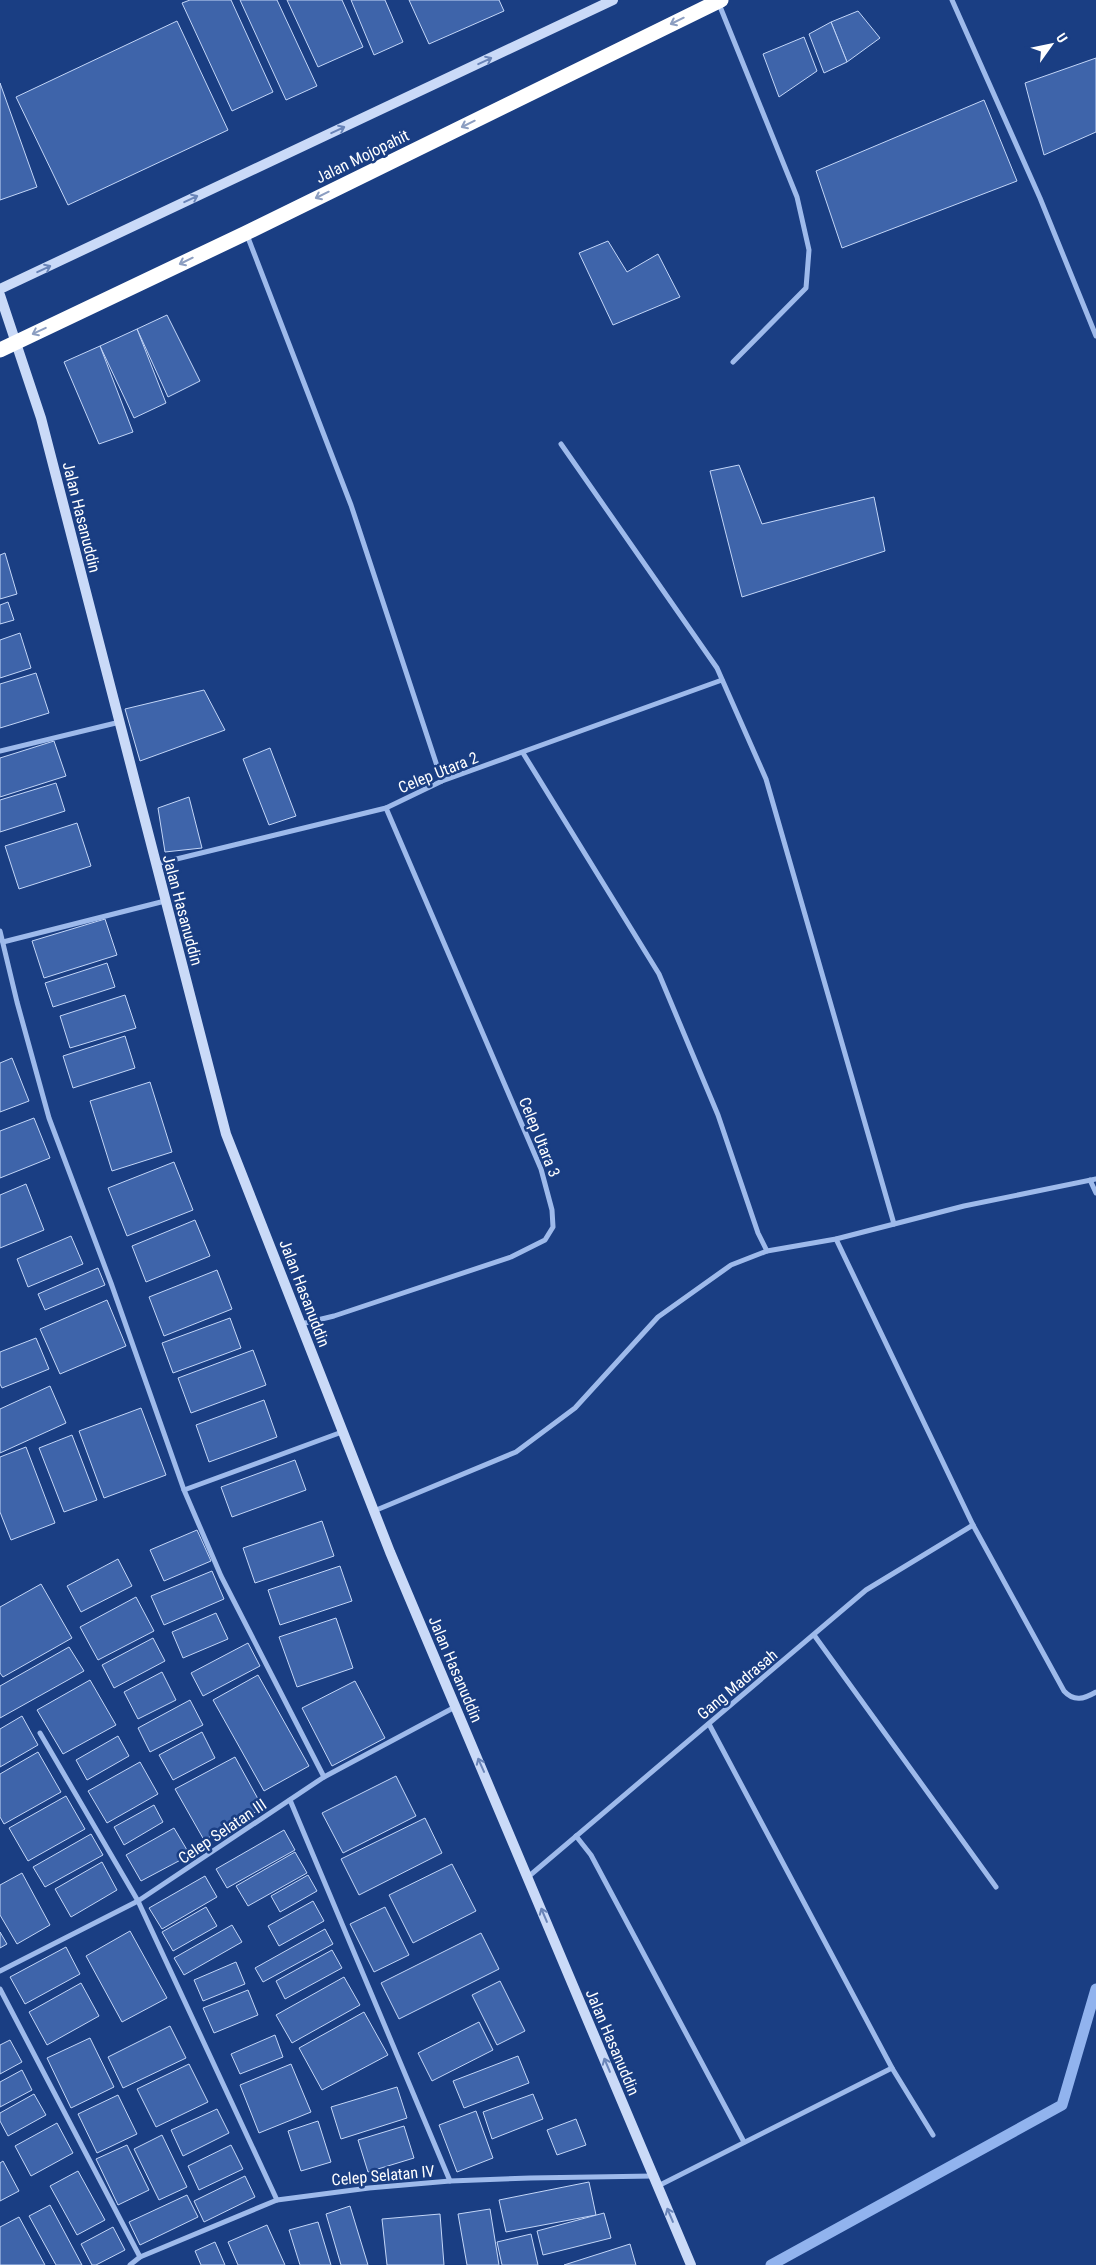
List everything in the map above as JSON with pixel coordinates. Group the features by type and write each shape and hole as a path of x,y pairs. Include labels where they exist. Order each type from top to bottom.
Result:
{"highway":[{"name":"Jalan Mojopahit","path":"0,350 719,1"}],"main road":[{"name":"Jalan Mojopahit","path":"0,289 613,0"},
{"name":"Jalan Hasanuddin","path":"0,295 41,418 226,1134 374,1511 690,2262"}],"street":[{"path":"952,0 1040,198 1096,336"},
{"path":"719,1 797,197 809,250 806,288 733,362"},
{"path":"246,232 351,505 442,781"},
{"path":"561,444 717,668 766,779 894,1224"},
{"name":"Celep Utara 2","path":"156,864 386,808 442,781 722,680"},
{"path":"0,751 120,722"},
{"path":"523,753 659,974 718,1115 758,1233 767,1251"},
{"name":"Celep Utara 3","path":"301,1324 334,1316 511,1256 545,1240 553,1227 552,1210 541,1169 386,808"},
{"path":"3,942 165,901"},
{"path":"0,931 49,1118 111,1283 184,1490 220,1576 324,1778"},
{"path":"374,1511 516,1452 576,1408 658,1317 731,1265 767,1251 836,1239 964,1206 1096,1179"},
{"path":"1090,1180 1096,1193"},
{"path":"836,1239 973,1524 1064,1691 1070,1698 1078,1700 1096,1692"},
{"path":"184,1490 342,1432"},
{"name":"Gang Madrasah","path":"528,1877 866,1590 973,1524"},
{"path":"814,1635 996,1887"},
{"name":"Celep Selatan III","path":"0,1971 138,1901 324,1778 455,1707"},
{"path":"709,1724 892,2068 933,2135"},
{"path":"40,1733 138,1901 277,2200"},
{"path":"290,1800 450,2182"},
{"path":"576,1836 591,1855 744,2142"},
{"path":"0,1989 140,2257"},
{"path":"655,2181 744,2142 892,2068"},
{"name":"Celep Selatan IV","path":"130,2265 140,2257 277,2200 369,2188 450,2182 530,2178 655,2181"}],"building":[{"path":"190,0 231,0 273,92 232,111 182,3"},
{"path":"240,0 277,0 317,86 286,100"},
{"path":"287,0 342,0 363,47 318,67"},
{"path":"351,0 385,0 403,42 374,55"},
{"path":"409,0 499,0 504,11 429,44"},
{"path":"858,11 880,38 847,62 831,22"},
{"path":"177,21 228,130 68,205 16,97"},
{"path":"831,22 847,62 824,73 809,34"},
{"path":"804,37 817,71 779,97 763,54"},
{"path":"1096,58 1096,132 1044,155 1025,83"},
{"path":"0,83 37,187 0,200"},
{"path":"984,100 1017,181 842,248 816,171"},
{"path":"608,241 627,272 658,254 680,297 613,325 579,253"},
{"path":"167,315 200,381 168,397 137,329"},
{"path":"137,329 166,403 134,418 100,346"},
{"path":"100,346 133,432 99,444 64,362"},
{"path":"739,465 762,524 874,497 885,551 742,597 710,471"},
{"path":"5,553 17,594 0,599 0,555"},
{"path":"8,602 14,620 0,624 0,605"},
{"path":"20,633 31,668 0,678 0,640"},
{"path":"36,673 49,713 0,728 0,684"},
{"path":"204,690 225,730 140,761 125,709"},
{"path":"54,741 66,776 0,797 0,758"},
{"path":"270,748 296,816 269,825 243,759"},
{"path":"56,783 65,811 0,832 0,800"},
{"path":"189,797 202,848 165,852 158,808"},
{"path":"77,823 91,866 19,889 5,846"},
{"path":"105,919 117,955 44,978 32,941"},
{"path":"107,963 115,987 53,1007 45,983"},
{"path":"125,995 136,1028 70,1048 60,1016"},
{"path":"125,1036 135,1068 73,1088 63,1056"},
{"path":"12,1058 29,1101 0,1112 0,1063"},
{"path":"150,1082 172,1152 112,1171 90,1101"},
{"path":"34,1118 50,1158 0,1178 0,1131"},
{"path":"174,1162 193,1210 127,1236 108,1188"},
{"path":"26,1184 44,1230 0,1248 0,1195"},
{"path":"195,1220 210,1256 146,1282 132,1246"},
{"path":"71,1236 83,1264 28,1287 17,1259"},
{"path":"98,1268 105,1285 45,1310 38,1294"},
{"path":"217,1270 232,1309 164,1336 149,1297"},
{"path":"107,1300 126,1346 60,1374 40,1329"},
{"path":"230,1318 241,1348 173,1373 162,1343"},
{"path":"36,1338 49,1369 2,1388 0,1384 0,1352"},
{"path":"253,1350 266,1385 191,1413 178,1378"},
{"path":"50,1386 66,1423 0,1453 0,1409"},
{"path":"264,1400 277,1437 209,1462 196,1425"},
{"path":"141,1408 166,1475 104,1498 79,1431"},
{"path":"72,1435 97,1500 64,1512 39,1448"},
{"path":"26,1447 55,1523 11,1540 0,1512 0,1457"},
{"path":"295,1460 306,1490 232,1517 221,1487"},
{"path":"322,1521 334,1556 255,1583 243,1548"},
{"path":"197,1530 211,1561 164,1581 150,1550"},
{"path":"118,1559 132,1586 81,1612 67,1586"},
{"path":"340,1566 352,1601 280,1625 268,1590"},
{"path":"212,1571 224,1599 164,1625 151,1596"},
{"path":"41,1584 72,1638 3,1677 0,1673 0,1607"},
{"path":"136,1597 154,1631 98,1660 80,1627"},
{"path":"216,1613 228,1639 183,1658 172,1632"},
{"path":"336,1618 353,1668 297,1687 279,1637"},
{"path":"153,1638 165,1661 114,1688 102,1665"},
{"path":"248,1643 260,1666 203,1696 191,1673"},
{"path":"69,1647 84,1671 0,1718 0,1686"},
{"path":"162,1672 176,1700 138,1719 124,1692"},
{"path":"258,1675 309,1766 264,1791 213,1700"},
{"path":"90,1680 116,1725 63,1754 37,1710"},
{"path":"355,1681 385,1738 332,1766 302,1708"},
{"path":"190,1700 203,1725 150,1752 138,1728"},
{"path":"22,1716 38,1745 0,1767 0,1729"},
{"path":"202,1732 215,1758 173,1780 159,1755"},
{"path":"118,1736 129,1756 87,1780 76,1760"},
{"path":"38,1752 61,1792 4,1824 0,1817 0,1774"},
{"path":"235,1757 263,1808 204,1840 175,1789"},
{"path":"140,1762 158,1794 107,1823 88,1791"},
{"path":"396,1776 416,1816 343,1853 322,1813"},
{"path":"66,1796 85,1829 28,1861 9,1828"},
{"path":"154,1805 163,1822 124,1845 114,1827"},
{"path":"425,1818 442,1853 359,1895 341,1859"},
{"path":"174,1828 190,1855 141,1881 126,1855"},
{"path":"284,1830 295,1850 227,1888 216,1869"},
{"path":"91,1834 103,1855 45,1887 33,1867"},
{"path":"295,1852 307,1873 248,1906 236,1886"},
{"path":"102,1862 117,1890 71,1917 55,1889"},
{"path":"452,1864 476,1911 413,1943 389,1895"},
{"path":"22,1873 50,1925 17,1944 0,1915 0,1885"},
{"path":"308,1875 317,1891 280,1912 271,1896"},
{"path":"205,1876 217,1897 162,1929 149,1908"},
{"path":"313,1901 324,1921 279,1946 268,1926"},
{"path":"206,1907 217,1926 173,1951 162,1932"},
{"path":"385,1907 409,1955 374,1972 350,1924"},
{"path":"232,1925 242,1942 184,1975 174,1958"},
{"path":"325,1929 333,1944 263,1982 255,1968"},
{"path":"130,1931 167,1998 122,2022 86,1956"},
{"path":"0,1932 7,1944 0,1948"},
{"path":"481,1933 499,1969 399,2019 381,1983"},
{"path":"66,1947 80,1974 25,2004 10,1977"},
{"path":"332,1950 342,1968 285,1999 276,1981"},
{"path":"236,1962 245,1984 203,2001 194,1980"},
{"path":"344,1977 360,2005 292,2043 276,2015"},
{"path":"500,1981 525,2031 497,2045 472,1995"},
{"path":"81,1983 99,2016 47,2045 29,2012"},
{"path":"248,1990 258,2015 214,2033 203,2008"},
{"path":"364,2012 388,2055 322,2090 299,2048"},
{"path":"479,2022 493,2050 432,2081 418,2053"},
{"path":"170,2026 186,2058 123,2088 108,2057"},
{"path":"275,2035 283,2057 240,2074 231,2054"},
{"path":"90,2038 114,2087 71,2108 47,2058"},
{"path":"10,2040 22,2062 0,2074 0,2045"},
{"path":"518,2056 529,2083 464,2108 453,2081"},
{"path":"189,2064 208,2102 156,2127 137,2089"},
{"path":"291,2064 311,2112 259,2133 240,2085"},
{"path":"22,2070 32,2090 0,2107 0,2082"},
{"path":"397,2087 407,2118 341,2139 331,2107"},
{"path":"34,2094 46,2115 8,2136 0,2121 0,2113"},
{"path":"533,2094 543,2119 492,2139 483,2112"},
{"path":"118,2095 137,2134 97,2153 78,2114"},
{"path":"217,2109 229,2133 183,2156 171,2130"},
{"path":"476,2111 493,2158 457,2172 439,2125"},
{"path":"576,2119 586,2145 557,2155 547,2130"},
{"path":"318,2121 331,2162 301,2171 288,2131"},
{"path":"57,2123 73,2153 31,2176 15,2146"},
{"path":"404,2126 414,2158 368,2172 358,2140"},
{"path":"162,2135 187,2187 159,2200 134,2149"},
{"path":"127,2145 149,2190 118,2205 96,2159"},
{"path":"231,2145 243,2169 199,2190 188,2166"},
{"path":"3,2161 19,2191 0,2201 0,2163"},
{"path":"78,2171 105,2220 77,2235 50,2186"},
{"path":"245,2176 255,2197 204,2222 194,2201"},
{"path":"589,2182 596,2215 506,2232 499,2200"},
{"path":"187,2195 198,2217 140,2245 129,2222"},
{"path":"50,2205 82,2265 56,2265 29,2216"},
{"path":"350,2206 368,2265 341,2265 326,2214"},
{"path":"490,2209 499,2265 467,2265 458,2214"},
{"path":"604,2213 611,2238 543,2255 537,2231"},
{"path":"440,2214 444,2265 387,2265 382,2219"},
{"path":"19,2217 45,2265 0,2265 0,2227"},
{"path":"318,2222 331,2265 300,2265 289,2230"},
{"path":"267,2225 285,2265 238,2265 228,2242"},
{"path":"113,2227 125,2250 96,2265 92,2265 81,2244"},
{"path":"531,2234 538,2265 502,2265 497,2242"},
{"path":"215,2242 225,2265 201,2265 195,2251"},
{"path":"630,2244 636,2265 564,2265"}],"waterway":[{"path":"771,2265 1062,2105 1096,1989"}]}
